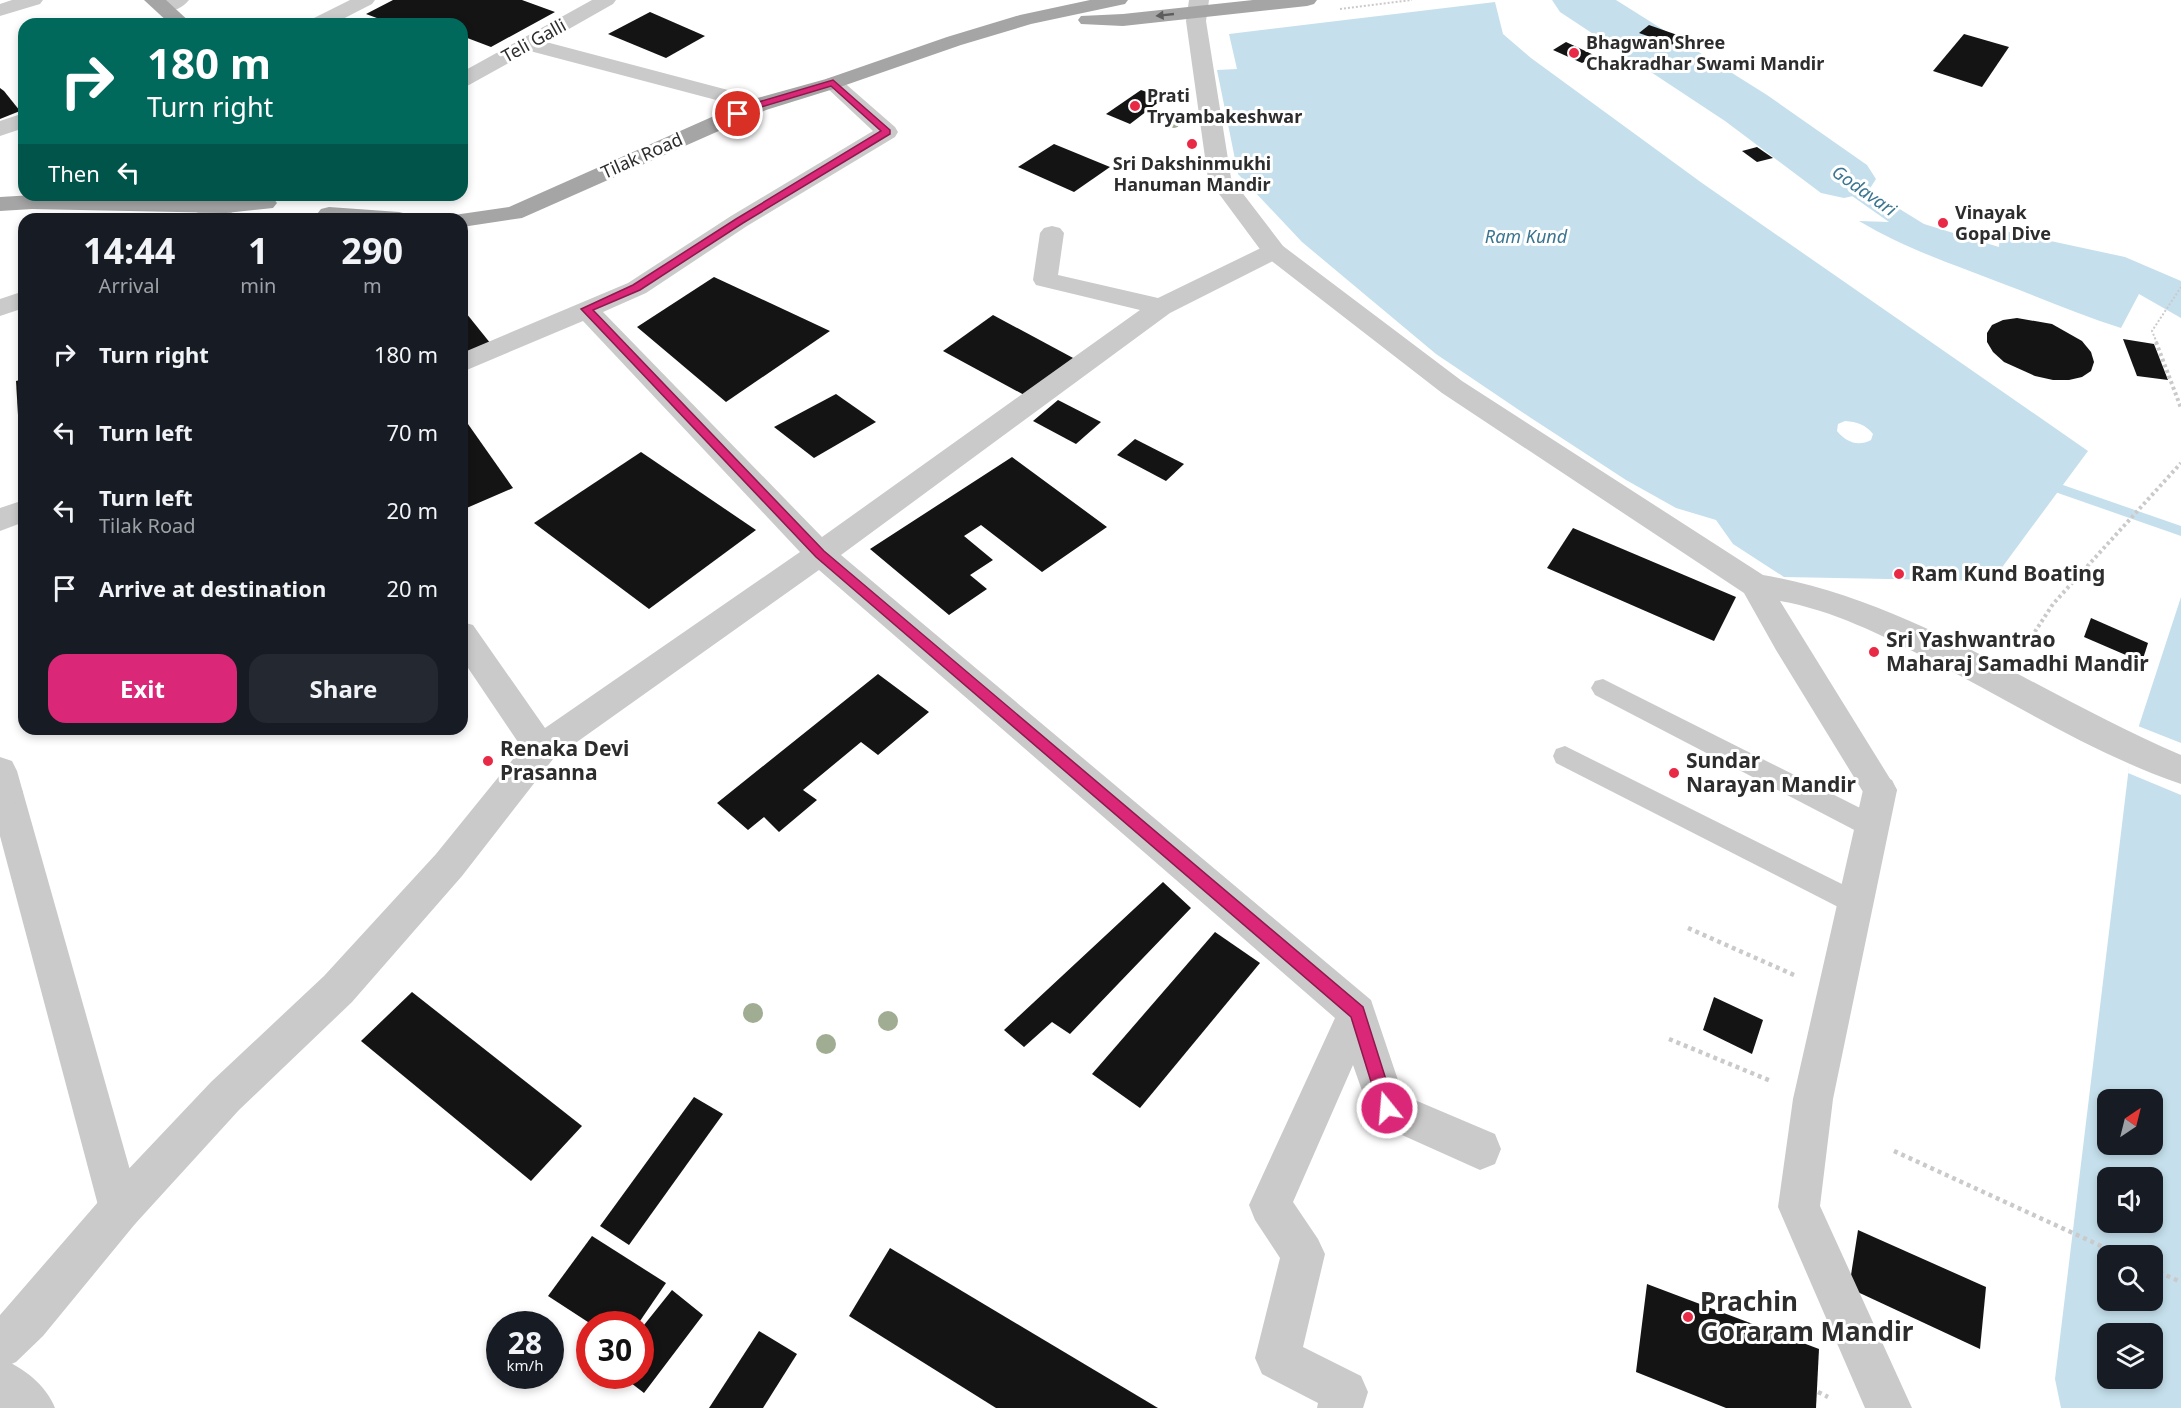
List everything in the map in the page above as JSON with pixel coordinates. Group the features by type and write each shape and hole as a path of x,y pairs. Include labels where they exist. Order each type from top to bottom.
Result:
{"main road":[{"path":"1027,19 1118,0"},
{"path":"1027,19 1123,20 1307,0"},
{"path":"166,2 178,18"},
{"name":"Tilak Road","path":"468,219 514,213 758,105 833,83 954,41 1027,19"},
{"path":"0,204 32,202 269,206"},
{"path":"330,209 358,213"}],"street":[{"path":"0,10 33,0"},
{"path":"328,18 365,0"},
{"name":"Teli Galli","path":"468,78 606,0"},
{"path":"1199,0 1196,21 1220,179 1274,251 1452,387 1755,585 1789,590 1856,612 1923,641 2131,750 2181,770"},
{"path":"528,44 758,105"},
{"path":"468,360 637,288 739,221 887,132 833,83"},
{"path":"0,129 18,122"},
{"path":"213,213 226,206"},
{"path":"1052,233 1045,280 1161,307"},
{"path":"0,1346 27,1320 120,1209 225,1096 338,989 449,865 541,749 820,554 1161,307 1274,251"},
{"path":"0,308 18,301"},
{"path":"586,309 820,554 1357,1013 1387,1108 1480,1149"},
{"path":"0,520 18,512"},
{"path":"1755,585 1875,808 1813,1099 1799,1207 1889,1408"},
{"path":"468,643 541,749"},
{"path":"2,786 120,1209"},
{"path":"1340,1408 1344,1392 1278,1358 1303,1254 1270,1205 1357,1013"},
{"path":"0,1382 32,1408"}],"lane":[{"path":"1603,688 1875,808"},
{"path":"1565,756 1855,903"}],"path":[{"path":"2181,287 2152,331 2181,408"},
{"path":"2002,682 2053,604 2181,464"},
{"path":"1688,928 1836,993"},
{"path":"1669,1039 1813,1099"},
{"path":"1894,1151 2099,1245"},
{"path":"2163,1274 2181,1282"}],"water":[{"name":"Ram Kund","path":"1495,2 1503,34 1531,58 1702,183 2088,451 1992,581 1784,577 1733,544 1716,520 1676,508 1626,480 1436,354 1302,242 1238,174 1217,70 1237,69 1229,34","holes":["1845,421 1867,428 1873,434 1871,440 1861,443 1848,441 1837,431 1838,424"]},
{"path":"1743,105 1859,184 1924,224 1999,247 2000,230 2125,257 2181,281 2181,318 2139,294 2121,328 1946,262 1893,239 1859,221 1889,222 1727,108"},
{"path":"2181,597 2181,1408 2061,1408 2055,1379 2131,750"}],"pier":[{"path":"1233,0 1360,0 1358,3 1177,24 1174,22 1186,5"},
{"path":"2138,726 2181,743 2181,795 2128,773 2131,750"}],"building":[{"path":"393,0 522,0 555,12 491,47 468,38 468,18 377,18 366,14"},
{"path":"650,12 705,36 666,58 608,34"},
{"path":"1649,25 1683,37 1673,45 1639,33"},
{"path":"1964,34 2009,47 1982,87 1933,71"},
{"name":"Bhagwan Shree Chakradhar Swami Mandir","path":"1566,42 1596,56 1582,63 1553,50"},
{"path":"0,88 18,108 18,112 0,119"},
{"name":"Prati Tryambakeshwar","path":"1141,90 1164,98 1130,124 1106,114"},
{"path":"1054,144 1110,167 1074,192 1018,167"},
{"path":"1757,147 1773,158 1757,162 1742,151"},
{"path":"714,277 830,331 726,402 637,327"},
{"path":"468,315 495,349 468,358"},
{"path":"993,315 1075,359 1026,396 943,351"},
{"path":"2017,318 2052,324 2082,341 2091,352 2094,362 2091,371 2082,377 2053,380 2035,376 2004,362 1993,352 1987,342 1987,333 1992,325 2003,320"},
{"path":"2123,339 2154,344 2168,380 2137,376"},
{"path":"18,380 18,416 16,381"},
{"path":"836,394 876,422 814,458 774,427"},
{"path":"1058,400 1101,422 1076,444 1033,421"},
{"path":"468,424 513,488 468,507"},
{"path":"1135,439 1184,464 1166,481 1117,455"},
{"path":"641,452 756,530 649,609 534,523"},
{"path":"1012,457 1107,527 1042,572 981,525 964,536 993,560 970,575 987,589 949,615 870,549"},
{"path":"1573,528 1736,597 1714,641 1547,568"},
{"path":"2091,618 2148,643 2142,662 2084,637"},
{"path":"878,674 929,712 878,755 861,742 803,790 817,800 779,832 764,817 748,830 717,803"},
{"path":"1163,882 1191,908 1070,1034 1052,1022 1024,1047 1004,1030"},
{"path":"1215,932 1260,963 1140,1108 1092,1074"},
{"path":"412,992 582,1126 531,1181 361,1041"},
{"path":"1714,997 1763,1020 1752,1054 1703,1030"},
{"path":"694,1097 723,1114 629,1245 600,1226"},
{"path":"1858,1230 1986,1287 1980,1349 1849,1288"},
{"path":"592,1236 666,1283 647,1311 576,1311 576,1314 548,1296"},
{"path":"890,1248 1158,1408 996,1408 849,1316"},
{"name":"Prachin Goraram Mandir","path":"1647,1284 1819,1349 1816,1408 1726,1408 1636,1372"},
{"path":"672,1290 703,1315 654,1380 654,1312"},
{"path":"759,1331 797,1354 763,1408 709,1408"}],"waterway":[{"name":"Godavari","path":"1579,0 1746,108 1844,179"},
{"path":"2040,482 2181,531"}],"place":[{"name":"Bhagwan Shree Chakradhar Swami Mandir","path":"1574,53"},
{"name":"Prati Tryambakeshwar","path":"1135,106"},
{"name":"Sri Dakshinmukhi Hanuman Mandir","path":"1192,144"},
{"name":"Vinayak Gopal Dive","path":"1943,223"},
{"name":"Ram Kund Boating","path":"1899,574"},
{"name":"Sri Yashwantrao Maharaj Samadhi Mandir","path":"1874,652"},
{"name":"Renaka Devi Prasanna","path":"488,761"},
{"name":"Sundar Narayan Mandir","path":"1674,773"},
{"name":"Prachin Goraram Mandir","path":"1688,1317"}],"route":[{"path":"738,114 758,105 833,83 887,132 739,221 637,288 586,309 820,554 1357,1013 1387,1108"}]}
